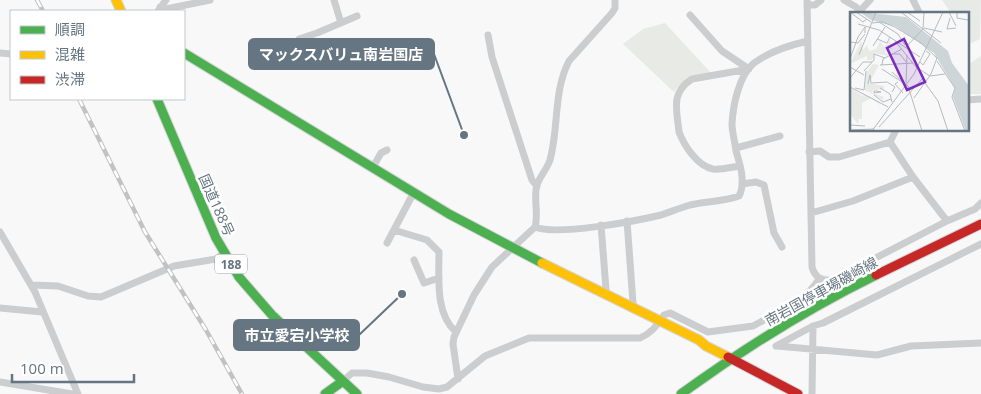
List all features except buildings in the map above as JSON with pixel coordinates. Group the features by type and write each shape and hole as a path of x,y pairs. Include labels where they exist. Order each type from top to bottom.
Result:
{"main road":[{"path":"185,54 373,166 449,214 512,249 699,340 706,346 798,394"},
{"name":"国道188号","path":"157,100 216,238 239,277 256,298 357,394"},
{"name":"南岩国停車場磯崎線","path":"681,394 808,311 981,224"},
{"path":"325,394 343,381"}],"street":[{"path":"159,9 166,0"},
{"path":"159,9 210,0"},
{"path":"334,0 341,23"},
{"path":"458,379 453,344 456,332 482,281 492,267 535,227 538,219 537,186 549,163 558,98 565,69 569,61 612,13 615,8 615,0"},
{"path":"821,0 815,5 808,3 809,152 812,267 814,274 819,279 833,280 975,209 981,203"},
{"path":"844,0 861,12 870,0"},
{"path":"913,0 919,12"},
{"path":"299,39 357,16"},
{"path":"690,16 722,51 749,69"},
{"path":"488,35 492,57 532,180 537,186"},
{"path":"535,227 542,230 559,230 602,225 660,215 692,205 739,196 742,191 742,184 732,125 734,103 742,81 755,63 776,52 808,41"},
{"path":"740,166 712,169 696,159 679,132 676,97 679,90 692,79 749,69"},
{"path":"968,100 981,99"},
{"path":"809,152 820,151 829,157 839,157 890,142 896,131"},
{"path":"736,148 780,136"},
{"path":"890,142 913,177 947,222"},
{"path":"373,166 381,153 387,150"},
{"path":"811,212 853,202 913,177"},
{"path":"742,184 756,182 764,186 774,233 782,247"},
{"path":"387,243 414,192"},
{"path":"627,221 632,308"},
{"path":"602,225 606,289 604,294"},
{"path":"394,230 427,240 438,252 441,307 445,319 456,332"},
{"path":"0,232 32,285 78,394"},
{"path":"981,244 776,346 877,355 912,346 981,343"},
{"path":"32,285 58,286 88,296 102,297 174,266 216,259 224,253"},
{"path":"414,260 424,283 439,278"},
{"path":"343,381 352,373 367,373 389,376 423,387 439,389 447,387 485,356 529,338 640,338 648,335 664,315 670,313 708,332 753,326 804,296 819,279"},
{"path":"0,308 42,312"},
{"path":"812,394 813,326"},
{"path":"0,382 72,394"}],"shaded area":[{"path":"942,0 981,0 980,39 968,45 968,12 950,12"},
{"path":"665,23 712,74 690,78 682,83 674,92 623,44 643,29"},
{"path":"981,56 981,94 968,94 968,64"}],"railway":[{"path":"37,0 42,10"},
{"path":"79,100 145,232 206,330 242,394"}],"traffic: fast":[{"path":"185,54 449,214 542,263"},
{"path":"157,100 216,238 239,277 272,315 357,394"},
{"path":"681,394 776,330 876,275"},
{"path":"325,394 343,381"}],"traffic: slow":[{"path":"116,0 121,10"},
{"path":"542,263 699,340 706,346 728,357"}],"traffic: jam":[{"path":"876,275 981,224"},
{"path":"728,357 798,394"}],"place":[{"name":"マックスバリュ南岩国店","path":"464,135"},
{"name":"市立愛宕小学校","path":"402,294"}]}
